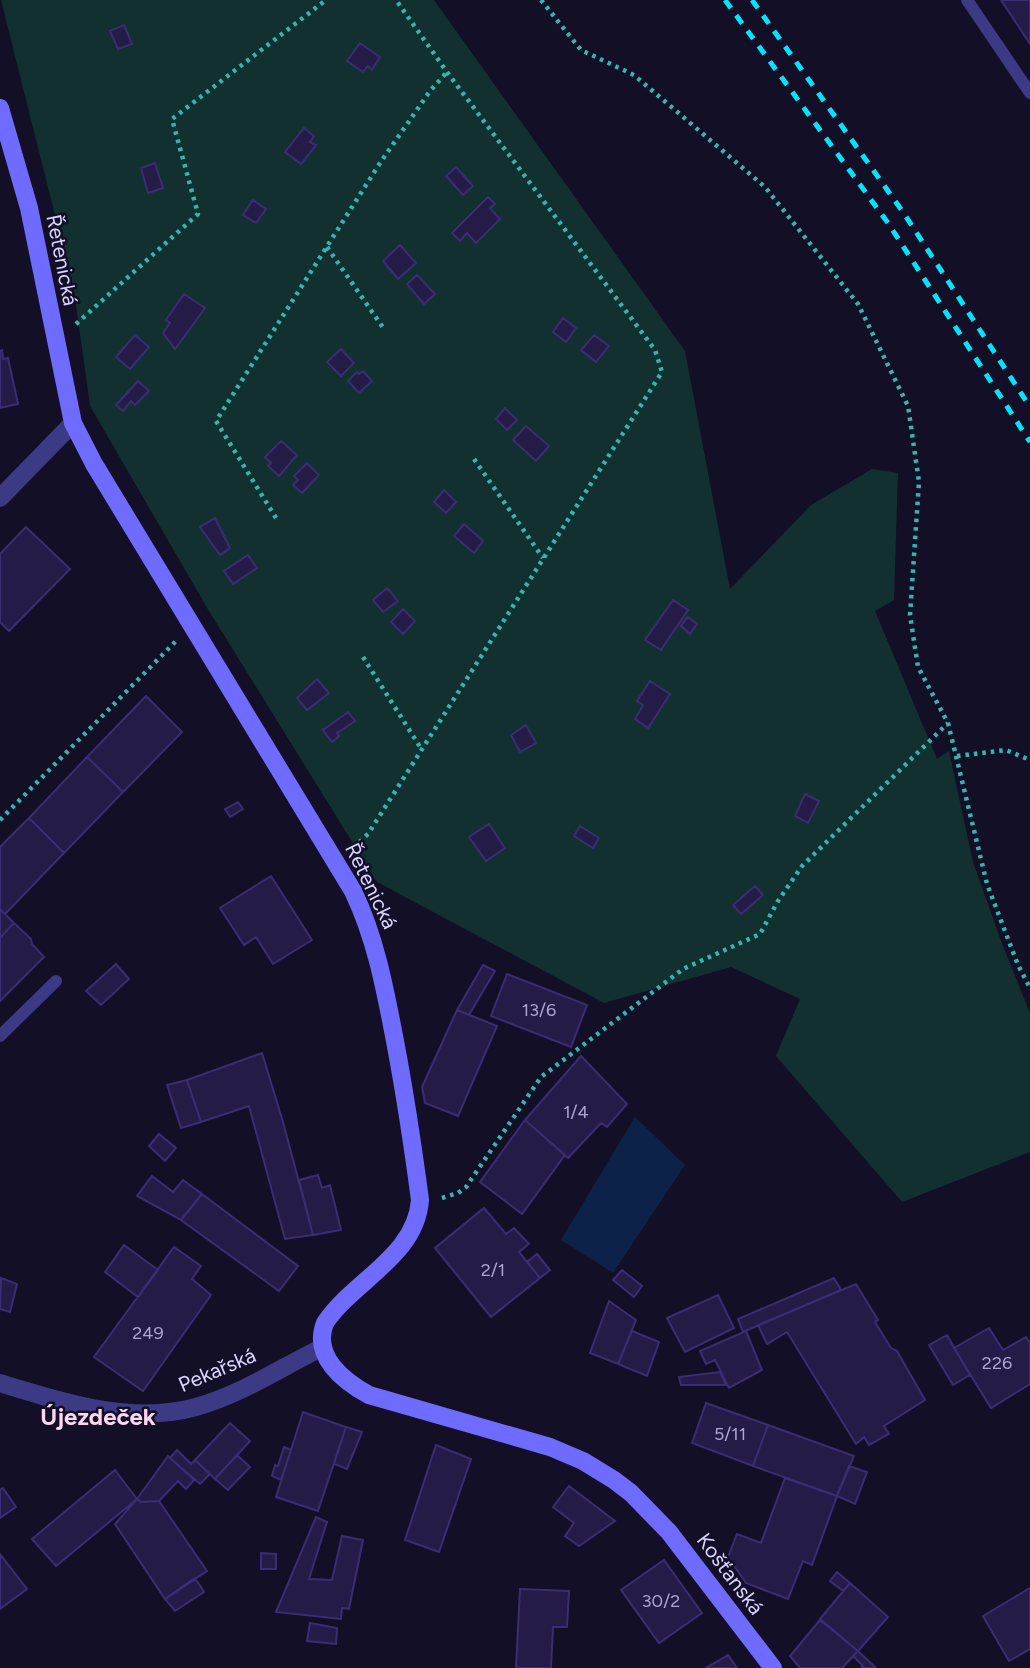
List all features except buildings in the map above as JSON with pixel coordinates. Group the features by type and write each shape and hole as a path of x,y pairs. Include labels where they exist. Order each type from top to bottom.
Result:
{"street":[{"name":"Řetenická","path":"0,108 29,208 73,423 94,464 191,626 337,863 360,906 372,937 382,973 408,1110 420,1200"},
{"path":"0,498 73,423"},
{"path":"323,1347 322,1330 325,1323 405,1241 417,1220 420,1200"},
{"name":"Pekařská","path":"0,1383 119,1413 172,1412 220,1398 323,1347"},
{"name":"Košťanská","path":"323,1347 335,1370 369,1395 568,1455 614,1480 649,1510 669,1532 773,1668"}],"lane":[{"path":"967,0 1030,93"},
{"path":"0,1036 56,981"}],"path":[{"path":"56,342 198,214 172,119 326,0"},
{"path":"337,863 368,834 662,372 655,350 396,0"},
{"path":"541,0 581,50 634,75 765,187 858,304 908,406 919,482 911,615 918,667 948,723 987,884 1018,965 1030,988"},
{"path":"276,519 216,421 380,163 430,90 447,72"},
{"path":"327,247 384,329"},
{"path":"474,459 543,558"},
{"path":"0,820 191,626"},
{"path":"363,657 422,750"},
{"path":"420,1200 450,1196 466,1186 541,1077 683,969 760,934 802,866 948,723"},
{"path":"957,756 1006,750 1030,760"}],"green space":[{"path":"1,0 434,0 685,351 730,589 811,505 872,469 898,473 894,600 875,611 937,759 949,751 973,862 1030,1013 1030,1152 902,1202 776,1056 800,999 731,967 604,1003 377,882 209,611 90,406 74,291"}],"water":[{"path":"635,1117 685,1165 613,1273 561,1240"}],"railway":[{"path":"725,0 888,223 1030,442"},
{"path":"752,0 903,212 1030,407"}],"district":[{"name":"Újezdeček","path":"98,1417"}]}
